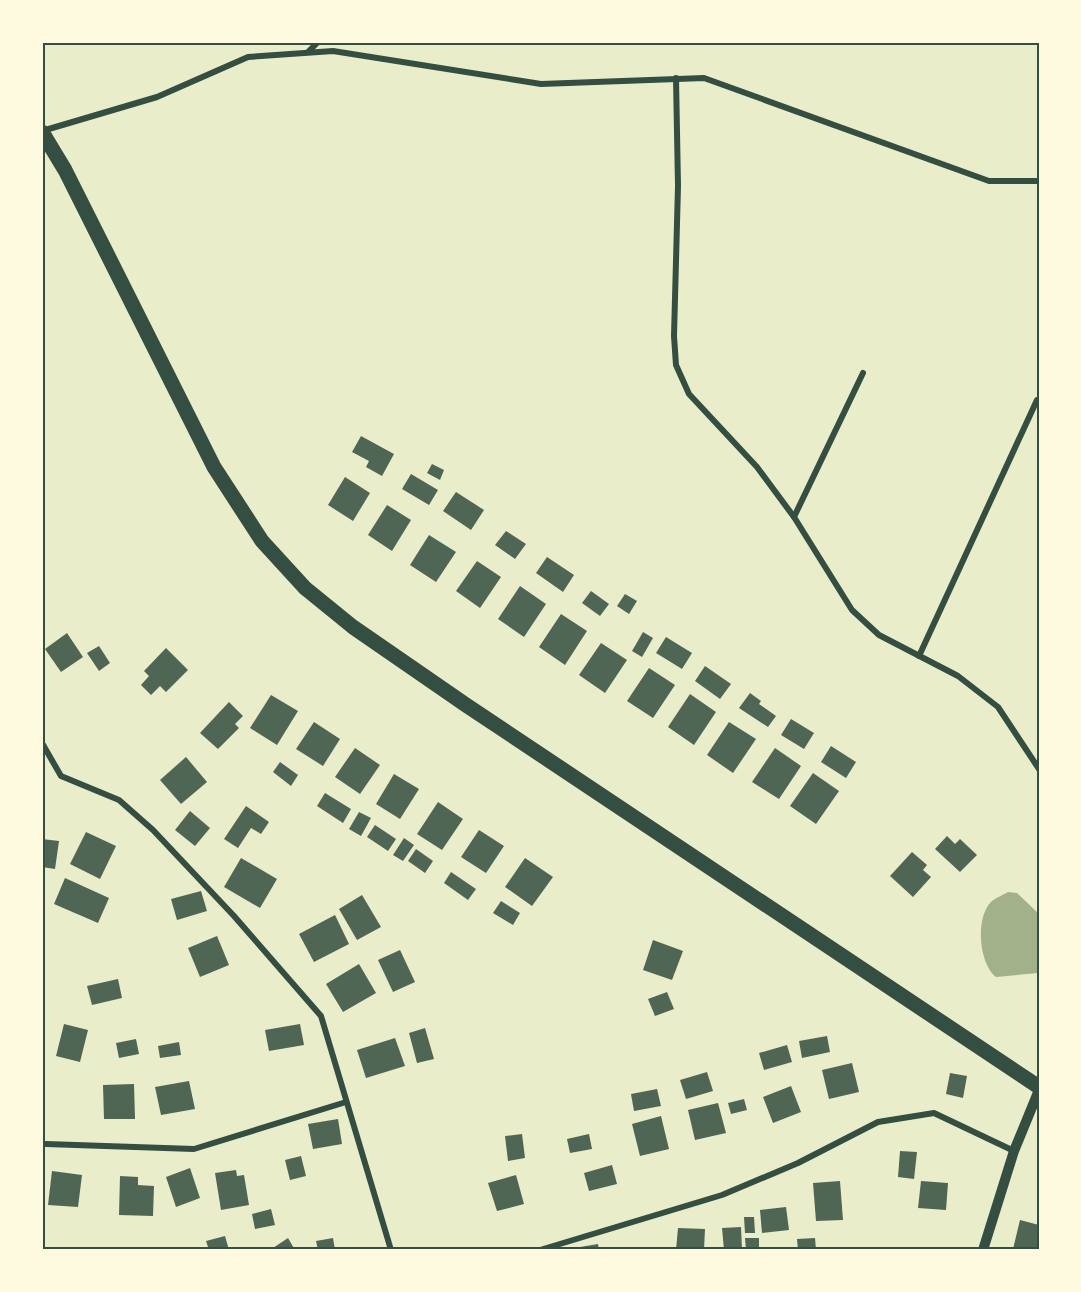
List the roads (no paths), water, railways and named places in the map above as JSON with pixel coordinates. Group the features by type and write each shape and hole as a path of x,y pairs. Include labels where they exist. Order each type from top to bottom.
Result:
{"main road":[{"path":"42,131 65,170 214,467 262,541 305,588 353,627 466,705 1039,1088"}],"street":[{"path":"307,52 318,42"},
{"path":"42,131 157,97 248,57 333,51 541,84 704,78 989,181 1039,181"},
{"path":"676,78 678,186 674,336 676,365 688,394 758,467 794,517 852,610 879,635 958,676 998,707 1039,769"},
{"path":"794,517 863,373"},
{"path":"919,656 1037,400"},
{"path":"42,743 61,776 119,800 153,830 234,916 321,1016 391,1250"},
{"path":"983,1250 1014,1151 1039,1088"},
{"path":"46,1144 194,1149 346,1102"},
{"path":"540,1250 722,1194 798,1163 878,1122 934,1113 1014,1151"}]}
